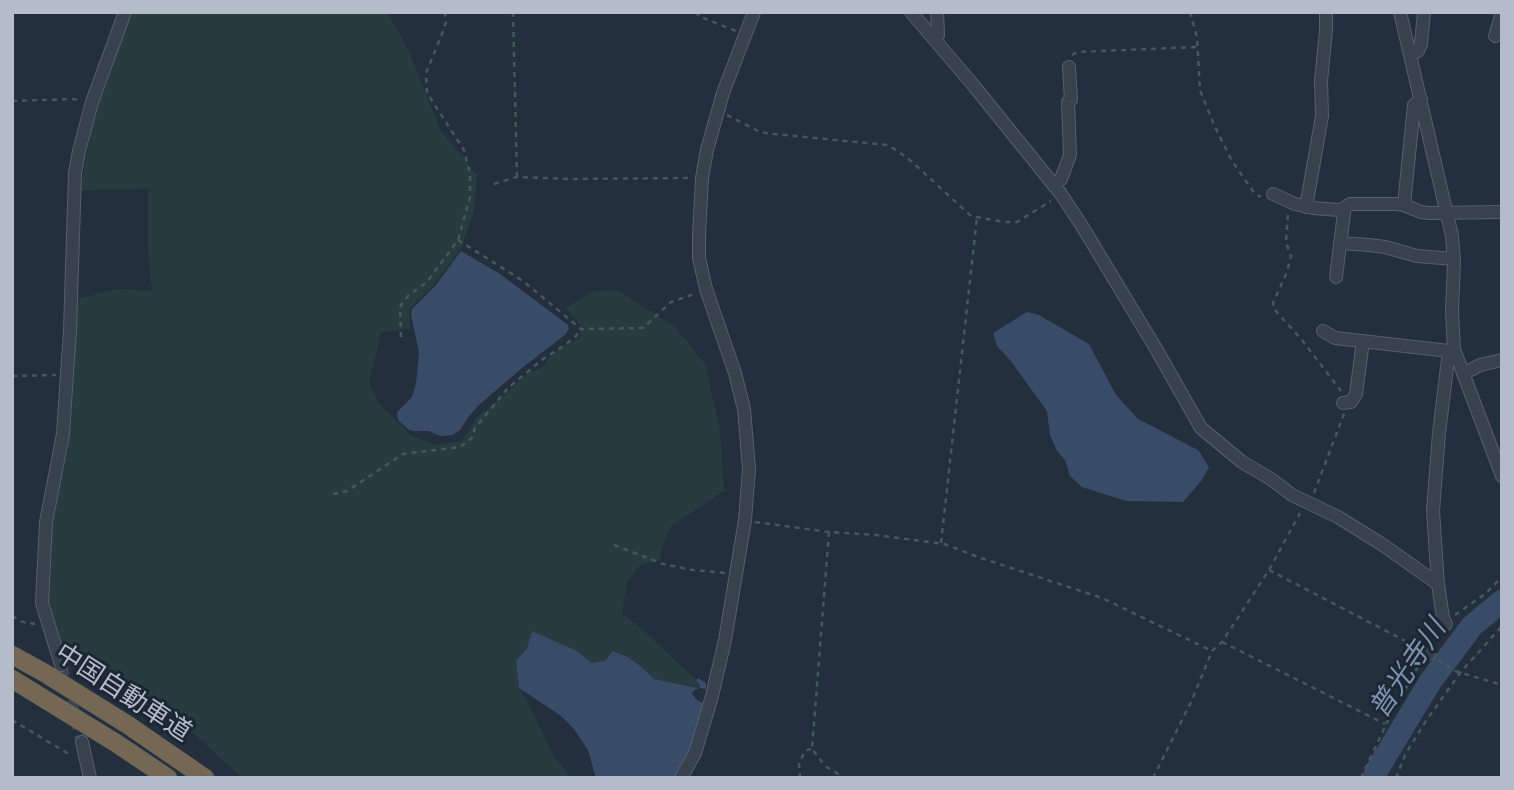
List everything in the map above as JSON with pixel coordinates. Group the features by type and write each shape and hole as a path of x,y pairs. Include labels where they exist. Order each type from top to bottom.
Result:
{"highway":[{"name":"中国自動車道","path":"12,655 128,725 205,778"},
{"name":"中国自動車道","path":"12,679 168,778"}],"street":[{"path":"61,666 42,603 46,522 63,434 70,330 75,173 92,102 125,12"},
{"path":"681,778 695,752 712,696 725,640 745,520 749,469 744,409 735,373 706,289 699,258 702,178 707,150 718,111 754,12"},
{"path":"911,12 1058,190 1155,347 1200,428 1242,462 1292,495 1338,517 1384,545 1438,584"},
{"path":"935,40 938,35 937,12"},
{"path":"1306,206 1322,116 1325,12"},
{"path":"1400,12 1447,212 1454,259 1451,350 1439,433 1433,511 1438,584 1446,624"},
{"path":"1411,54 1418,51 1424,12"},
{"path":"1495,36 1502,13"},
{"path":"1058,190 1070,155 1068,102 1072,100 1069,67"},
{"path":"1405,205 1414,105 1421,99"},
{"path":"1268,196 1306,206 1343,209 1350,204 1405,205 1421,212 1502,212"},
{"path":"1336,277 1343,209"},
{"path":"1340,243 1369,245 1424,257 1454,259"},
{"path":"1324,331 1335,338 1451,350"},
{"path":"1343,403 1351,402 1356,394 1363,341"},
{"path":"1451,350 1502,475"},
{"path":"1463,374 1480,365 1502,360"},
{"path":"82,741 89,773"}],"path":[{"path":"401,337 402,302 427,282 458,240 470,197 470,174 464,150 427,93 425,85 426,73 446,22 445,12"},
{"path":"513,12 517,177"},
{"path":"695,12 745,35"},
{"path":"1190,12 1197,37 1200,90 1214,125 1255,194 1268,196"},
{"path":"1069,67 1072,56 1077,52 1197,47"},
{"path":"12,101 72,99 92,102"},
{"path":"718,111 761,132 887,145 911,161 971,216 1017,222 1058,190"},
{"path":"494,184 517,177 702,178"},
{"path":"1153,778 1192,700 1212,651 1222,642 1269,570 1306,502 1316,489 1344,413 1342,394 1336,383 1275,309 1273,303 1291,256 1286,242 1288,212"},
{"path":"942,543 977,217"},
{"path":"458,240 523,281 581,329 643,328 671,302 706,289"},
{"path":"333,494 347,491 403,454 460,447 472,438 475,428 508,388 565,345 581,329"},
{"path":"12,376 66,375"},
{"path":"745,520 829,532 876,534 942,543 1102,598 1212,651"},
{"path":"829,532 811,749 825,766 845,778"},
{"path":"614,545 663,564 736,575"},
{"path":"1269,570 1428,653 1457,672 1502,685"},
{"path":"1446,624 1502,577"},
{"path":"12,616 23,622 48,625"},
{"path":"1396,778 1406,753 1457,672 1502,626"},
{"path":"1222,642 1386,724"},
{"path":"1361,778 1386,724 1428,653"},
{"path":"12,720 71,755 89,773"},
{"path":"800,778 799,764 806,750 811,749"}],"green space":[{"path":"133,12 387,12 409,51 440,130 477,175 474,211 462,247 434,285 412,306 409,311 410,329 381,332 369,383 379,404 411,435 434,445 462,441 477,417 529,372 542,368 554,352 580,338 580,325 566,308 592,291 617,290 674,326 705,364 720,430 724,491 671,526 660,560 639,566 627,583 622,613 696,680 700,687 654,679 644,668 614,651 605,661 591,663 577,651 532,632 527,649 516,660 519,688 553,755 572,778 242,778 164,706 72,668 48,615 48,588 52,519 71,425 79,299 115,289 152,291 148,248 148,189 80,190 94,116 109,78 117,47"}],"water":[{"path":"461,251 500,274 569,328 566,334 480,404 453,435 440,436 429,431 409,430 398,420 397,412 412,397 416,384 419,352 412,309 436,285"},
{"path":"1027,312 1039,315 1089,344 1116,395 1138,419 1198,450 1209,467 1202,480 1183,502 1126,501 1082,487 1070,476 1065,460 1057,451 1050,435 1047,411 997,346 993,333"},
{"path":"532,631 577,651 591,663 605,661 613,651 628,657 654,679 699,688 696,680 698,678 706,683 706,689 694,690 692,694 705,704 701,732 676,778 596,778 588,750 574,729 561,716 519,688 516,660 527,649"}],"waterway":[{"name":"普光寺川","path":"1374,778 1430,682 1472,626 1502,601"}],"tunnel":[{"path":"61,665 82,742"}]}
